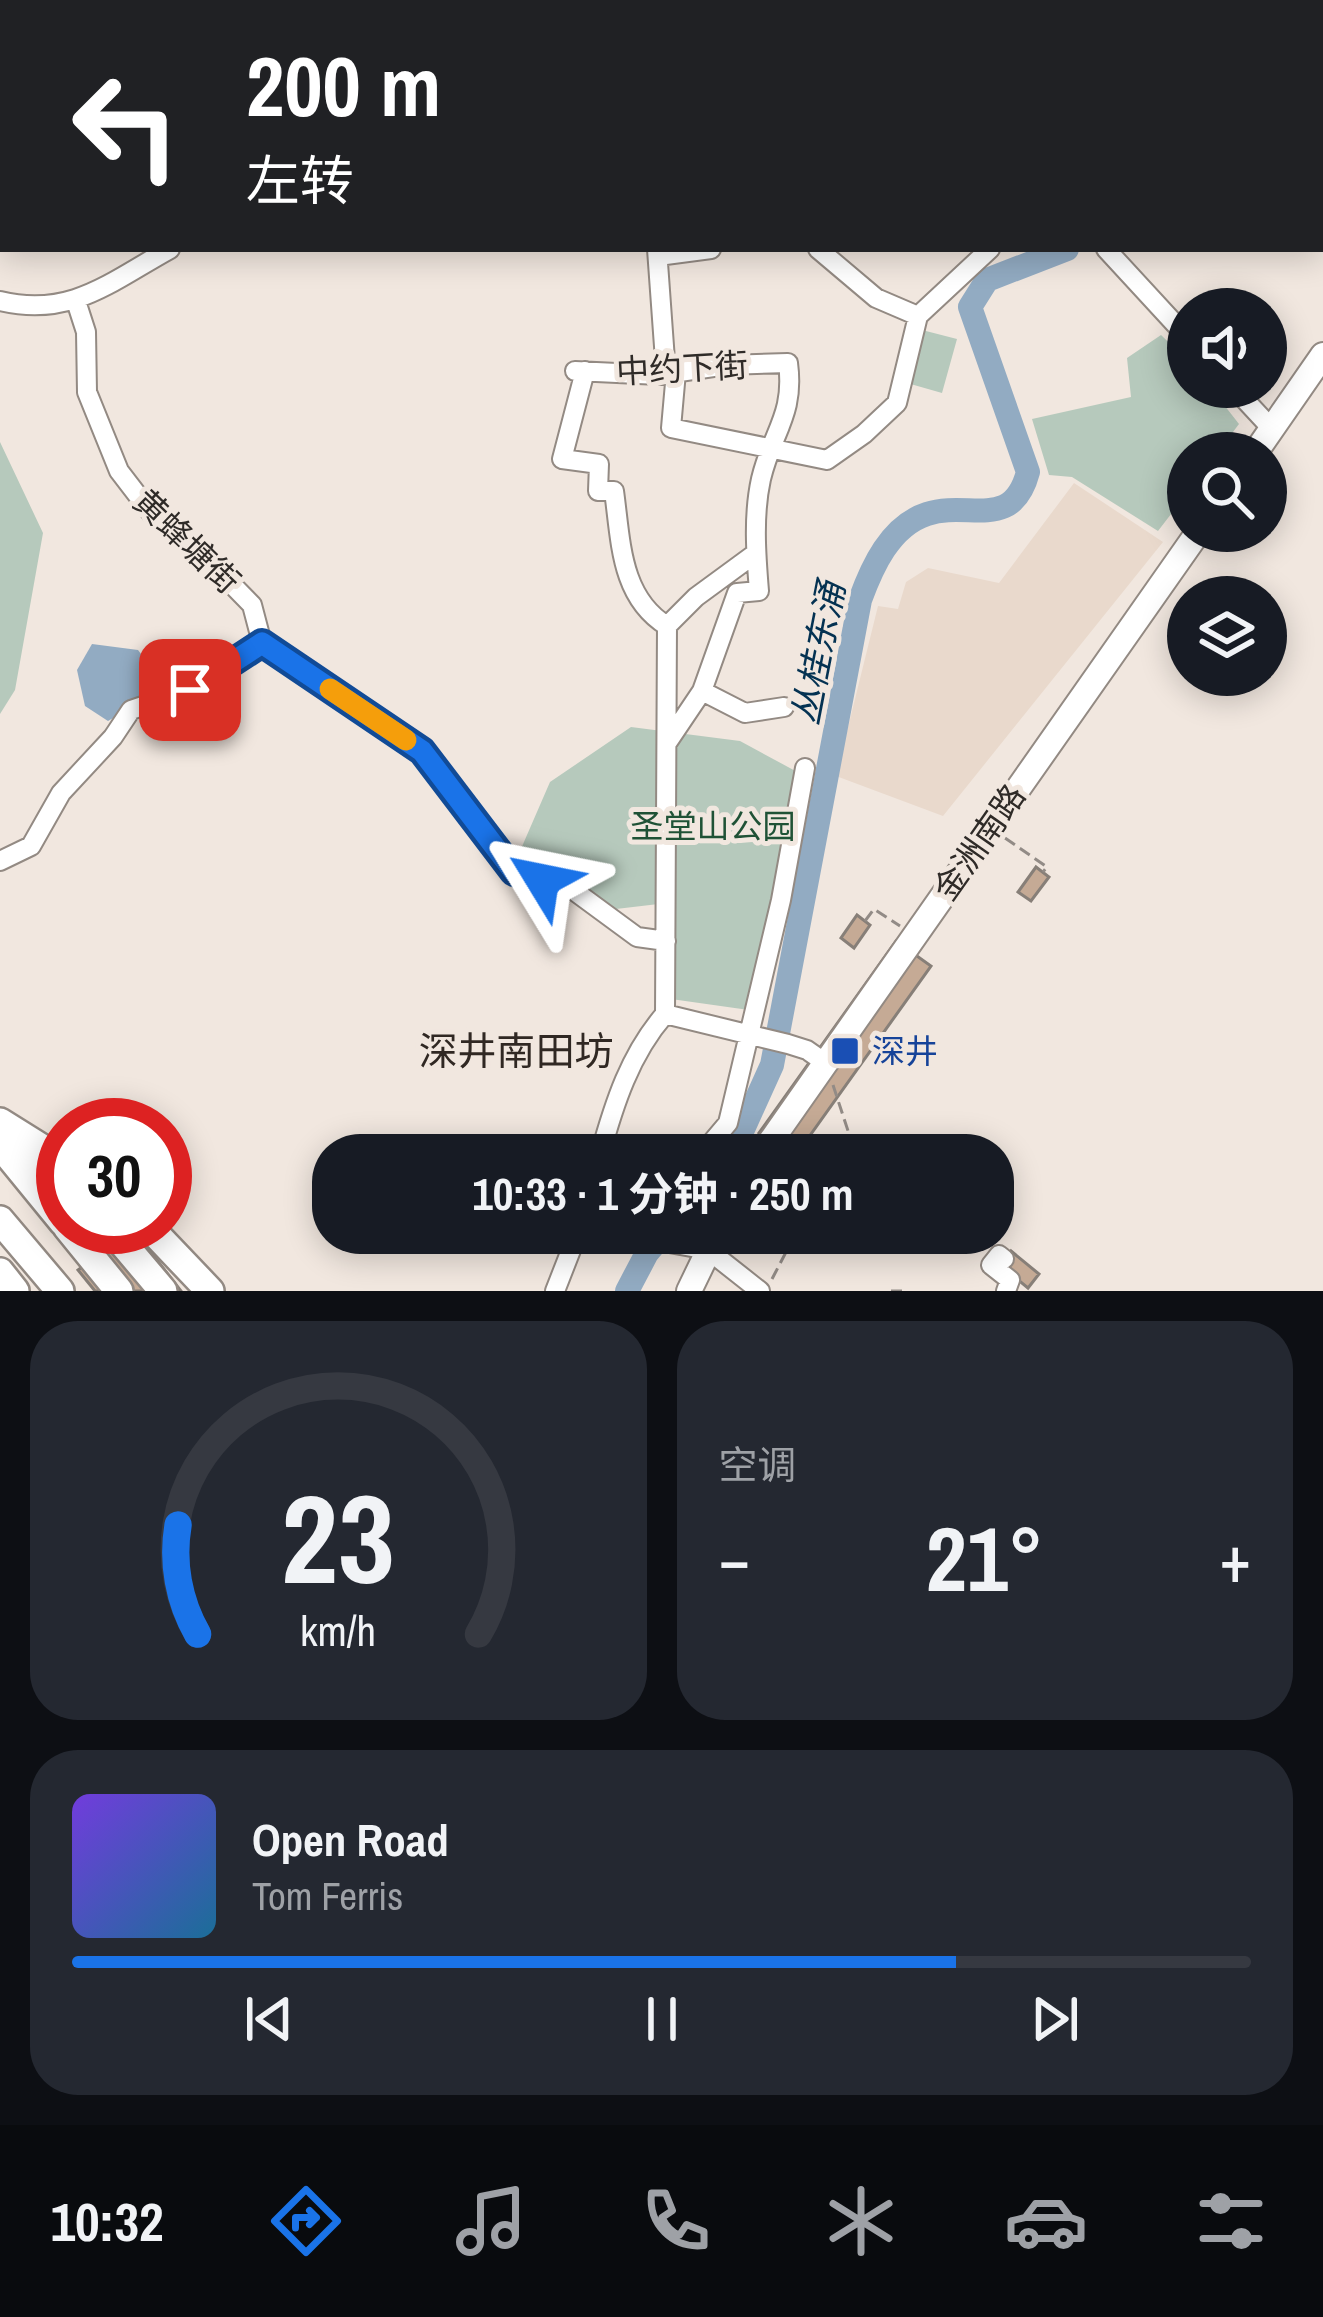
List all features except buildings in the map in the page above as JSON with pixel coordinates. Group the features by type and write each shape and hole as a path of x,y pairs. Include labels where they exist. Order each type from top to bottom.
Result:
{"highway":[{"path":"0,1122 36,1145"},
{"path":"0,1141 36,1165"},
{"path":"0,1141 36,1188"},
{"path":"0,1220 60,1291"},
{"path":"89,1254 119,1291"},
{"path":"132,1254 163,1291"},
{"path":"175,1254 210,1291"},
{"path":"0,1272 15,1291"}],"main road":[{"path":"1270,432 1323,355"},
{"name":"金洲南路","path":"776,1134 1184,552"},
{"path":"689,1291 706,1254"}],"street":[{"path":"0,301 34,309 76,301 165,252"},
{"path":"657,252 671,373 670,428 827,460 865,434 897,403 918,316 986,252"},
{"path":"822,252 876,298 918,316"},
{"path":"1111,255 1167,315"},
{"name":"黄蜂塘街","path":"76,301 86,332 87,392 119,471 152,514 164,515 252,605 262,643"},
{"name":"中约下街","path":"667,626 645,612 625,572 614,490 598,491 599,464 562,459 580,371 671,373 788,363 792,392 761,479 756,553 759,591 736,592 702,692"},
{"path":"1252,408 1272,429"},
{"path":"606,1134 641,1042 665,1014 667,626 696,597 756,553"},
{"path":"0,861 31,846 61,793 113,737 131,710 190,690 262,643 422,751 514,872 569,887 637,937 666,941"},
{"path":"667,743 702,692 745,713 784,707"},
{"path":"719,1134 728,1123 757,1036 805,768"},
{"path":"665,1014 788,1044 827,1064"},
{"path":"555,1291 569,1254"},
{"path":"725,1254 763,1291"},
{"path":"1004,1259 999,1255 992,1265 1010,1280 1006,1291"}],"path":[{"path":"989,827 1047,867 1043,872"},
{"path":"865,921 874,909 913,935"},
{"path":"827,1064 849,1134"},
{"path":"763,1291 784,1254"},
{"path":"891,1291 902,1291"}],"shaded area":[{"path":"1074,483 1163,542 943,816 836,776 878,606 898,609 906,582 928,568 999,583"}],"green space":[{"path":"922,330 957,339 942,393 907,383"},
{"path":"1161,335 1167,341 1167,408 1226,408 1239,424 1233,432 1167,432 1167,519 1158,531 1072,477 1049,475 1032,419 1131,397 1127,358"},
{"path":"0,442 43,533 15,690 0,714"},
{"name":"圣堂山公园","path":"631,727 740,741 812,780 763,1012 671,999 667,903 616,909 560,870 517,858 550,782"}],"water":[{"path":"92,644 138,650 166,687 108,721 85,706 77,670"}],"waterway":[{"name":"丛桂东涌","path":"741,1134 772,1065 860,600 884,549 914,520 943,511 1000,508 1021,490 1028,472 970,307 987,280 1059,252"},
{"name":"丛桂东涌","path":"627,1291 646,1254"}],"slow traffic":[{"path":"330,689 406,740"}],"place":[{"name":"深井","path":"845,1051"}],"district":[{"name":"深井南田坊","path":"516,1051"}],"route":[{"path":"190,690 262,643 422,751 514,872 542,880"}]}
